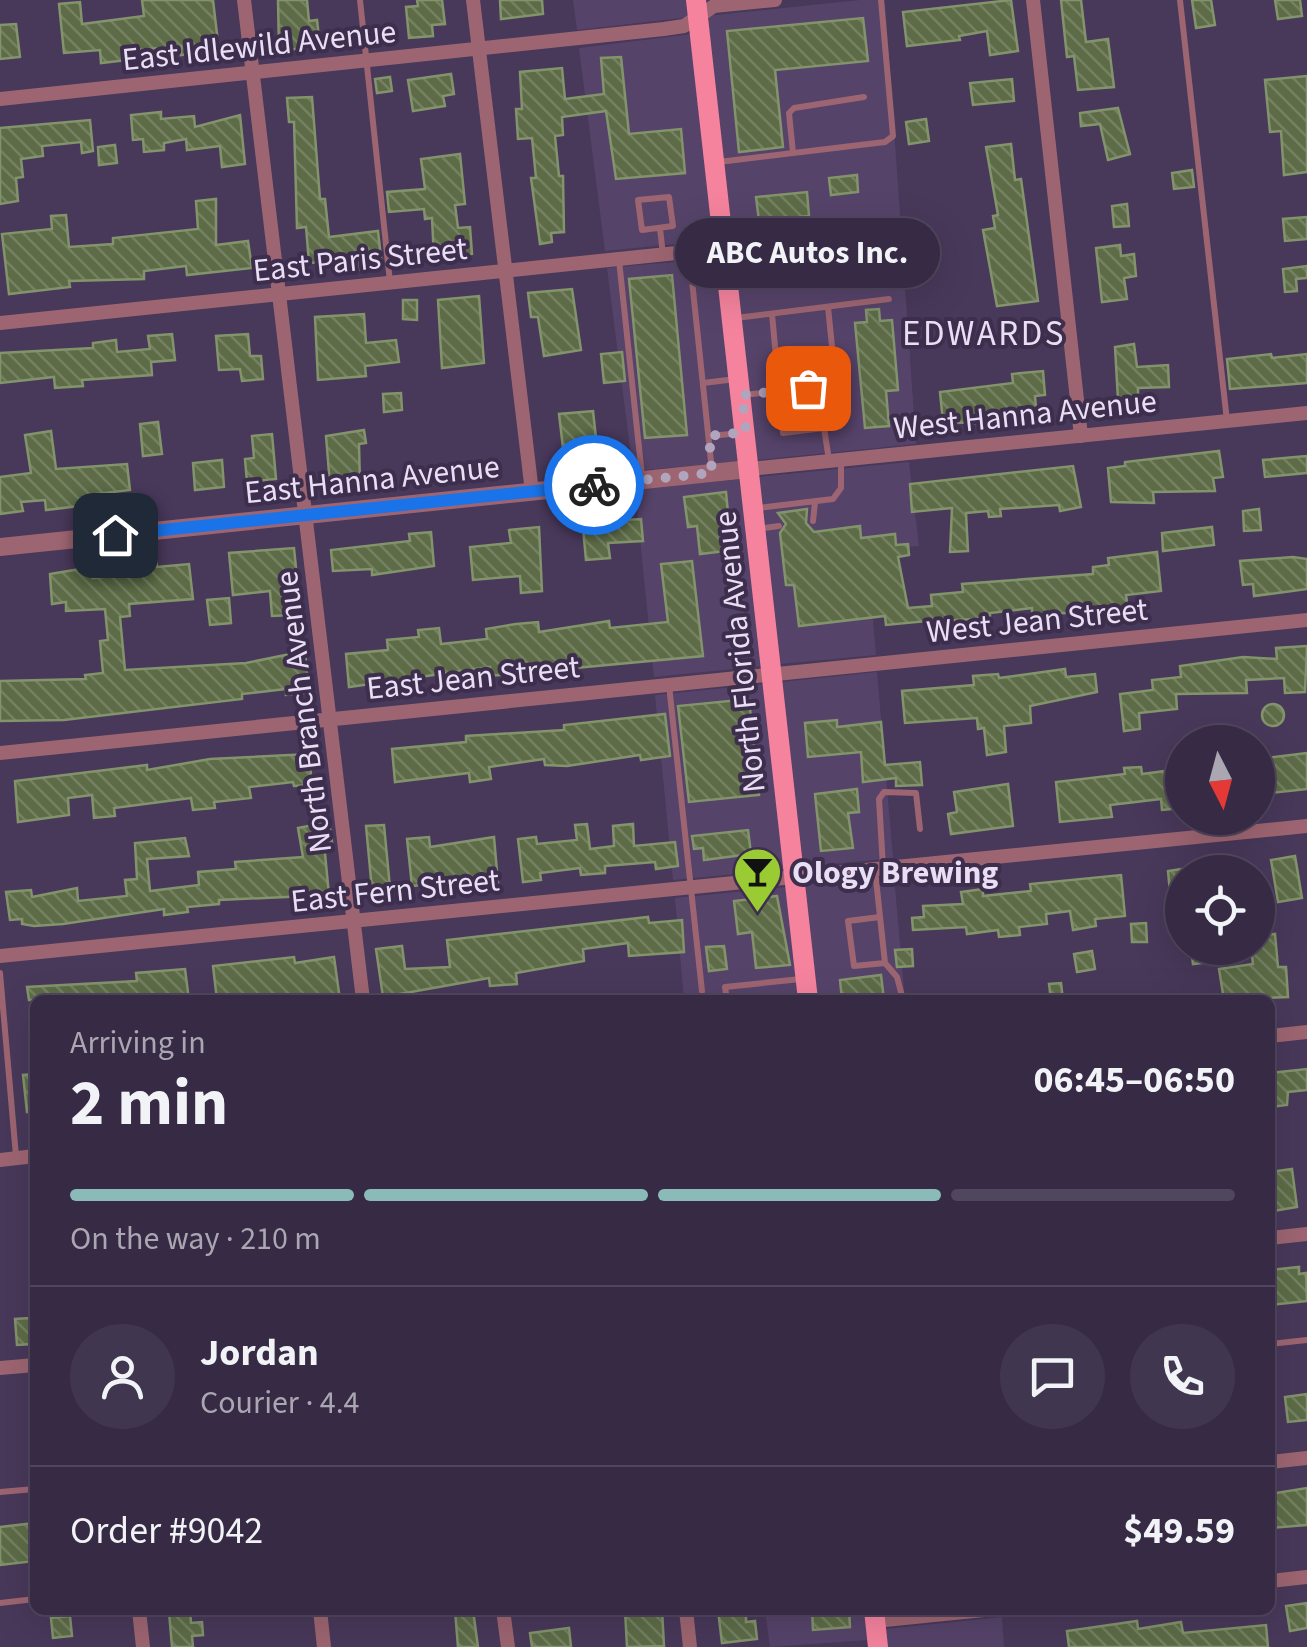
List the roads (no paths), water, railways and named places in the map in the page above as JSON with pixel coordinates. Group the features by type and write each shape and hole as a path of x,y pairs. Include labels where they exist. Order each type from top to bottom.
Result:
{"main road":[{"name":"North Florida Avenue","path":"697,8 808,995"},
{"path":"875,1615 878,1647"}],"street":[{"name":"North Branch Avenue","path":"244,0 363,995"},
{"path":"473,0 532,492"},
{"name":"East Idlewild Avenue","path":"0,99 684,26 697,8 775,0"},
{"path":"1034,0 1082,436"},
{"name":"East Paris Street","path":"0,322 725,249"},
{"name":"West Hanna Avenue","path":"750,469 1307,413"},
{"name":"East Hanna Avenue","path":"0,547 750,469"},
{"name":"West Jean Street","path":"772,674 1307,620"},
{"name":"East Jean Street","path":"0,753 772,674"},
{"name":"East Fern Street","path":"0,956 1307,826"},
{"path":"1275,1035 1307,1032"},
{"path":"0,1160 30,1157"},
{"path":"1275,1237 1307,1234"},
{"path":"0,1368 30,1365"},
{"path":"1275,1461 1307,1458"},
{"path":"1275,1580 1307,1577"},
{"path":"140,1615 143,1647"},
{"path":"321,1615 324,1647"},
{"path":"504,1615 508,1647"},
{"path":"687,1615 690,1647"}],"lane":[{"path":"360,0 390,284"},
{"path":"714,162 885,142 893,136 880,0"},
{"path":"1180,0 1227,421"},
{"path":"793,153 789,113 794,108 864,96"},
{"path":"669,196 672,226 660,228 642,230 638,200 669,196"},
{"path":"847,218 854,239 854,252 725,249 847,218"},
{"path":"660,228 663,255"},
{"path":"689,252 712,473"},
{"path":"619,258 642,479"},
{"path":"733,318 889,299"},
{"path":"772,314 783,434 840,426 828,307"},
{"path":"703,383 779,391 836,384"},
{"path":"755,519 839,496 835,461 824,428"},
{"path":"709,436 746,432"},
{"path":"813,521 814,502"},
{"path":"755,519 780,526"},
{"path":"669,684 702,992"},
{"path":"902,995 897,978 886,963 880,917 879,799 884,792 916,793 920,828"},
{"path":"880,917 848,922 854,966 886,963"},
{"path":"0,973 16,1158"},
{"path":"726,995 725,987 806,978"},
{"path":"1275,1343 1307,1340"},
{"path":"0,1492 30,1489"},
{"path":"0,1603 30,1600"}],"place":[{"name":"ABC Autos Inc.","path":"808,388"},
{"name":"Ology Brewing","path":"757,914"}],"district":[{"name":"EDWARDS","path":"984,333"}]}
